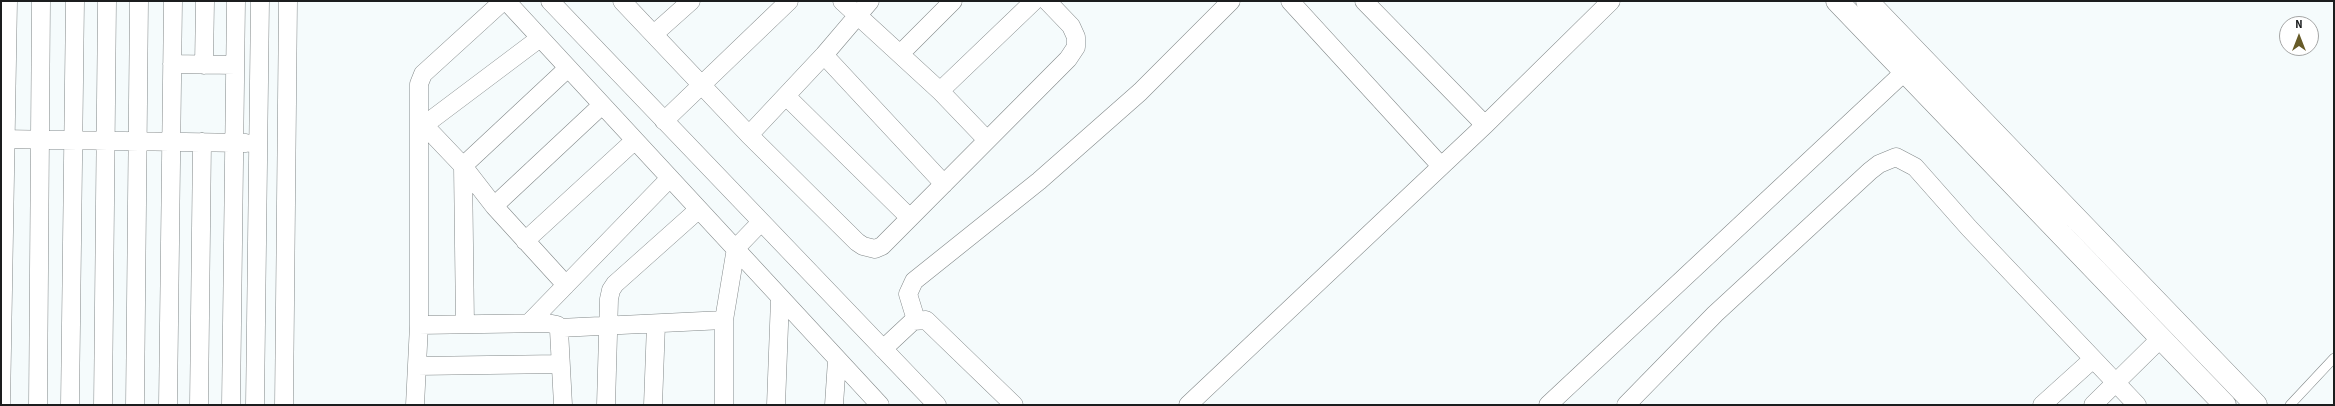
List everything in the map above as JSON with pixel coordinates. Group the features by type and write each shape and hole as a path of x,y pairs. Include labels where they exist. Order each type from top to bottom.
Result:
{"street":[{"path":"1,405 4,139 8,1"},
{"path":"38,405 41,1"},
{"path":"70,405 74,1"},
{"path":"103,405 104,141 107,1"},
{"path":"135,405 139,1"},
{"path":"168,405 173,1"},
{"path":"204,65 205,1"},
{"path":"231,405 236,1"},
{"path":"255,405 260,1"},
{"path":"284,405 288,1"},
{"path":"550,1 937,405"},
{"path":"622,1 749,135 863,246 875,249 882,246 1068,59 1076,46 1076,37 1071,26 1047,1"},
{"path":"654,34 691,1"},
{"path":"664,120 700,84 789,1"},
{"path":"842,1 856,16 940,91 987,140"},
{"path":"749,135 824,55 870,1"},
{"path":"900,54 953,1"},
{"path":"940,91 1034,1"},
{"path":"916,320 908,294 914,281 1040,181 1140,92 1231,1"},
{"path":"1290,1 1441,166"},
{"path":"1364,1 1485,125"},
{"path":"1188,405 1485,125 1611,1"},
{"path":"1837,1 2225,405"},
{"path":"1867,1 2256,405"},
{"path":"415,405 419,325 421,127 419,84 423,74 499,4 509,4 669,179 736,248 780,299 880,405"},
{"path":"421,127 540,38"},
{"path":"824,55 944,184"},
{"path":"1548,405 1920,56"},
{"path":"172,64 235,65"},
{"path":"465,324 463,166 568,68"},
{"path":"786,96 910,218"},
{"path":"494,206 602,105"},
{"path":"421,127 463,166 494,206 566,285"},
{"path":"4,139 258,143"},
{"path":"526,241 634,141"},
{"path":"199,405 202,142"},
{"path":"1626,405 1721,308 1879,164 1896,157 1905,160 1915,167 2137,405"},
{"path":"529,323 669,179"},
{"path":"606,405 609,298 615,284 698,210"},
{"path":"724,405 724,320 736,248 761,222"},
{"path":"776,405 780,299"},
{"path":"419,325 529,323 553,324 559,328 724,320"},
{"path":"883,349 916,320 926,320 930,322 1014,405"},
{"path":"653,405 656,324"},
{"path":"559,328 563,405"},
{"path":"2093,405 2161,338"},
{"path":"2042,405 2093,359"},
{"path":"834,405 838,360"},
{"path":"417,366 560,364"}],"lane":[{"path":"2290,405 2334,358"}]}
